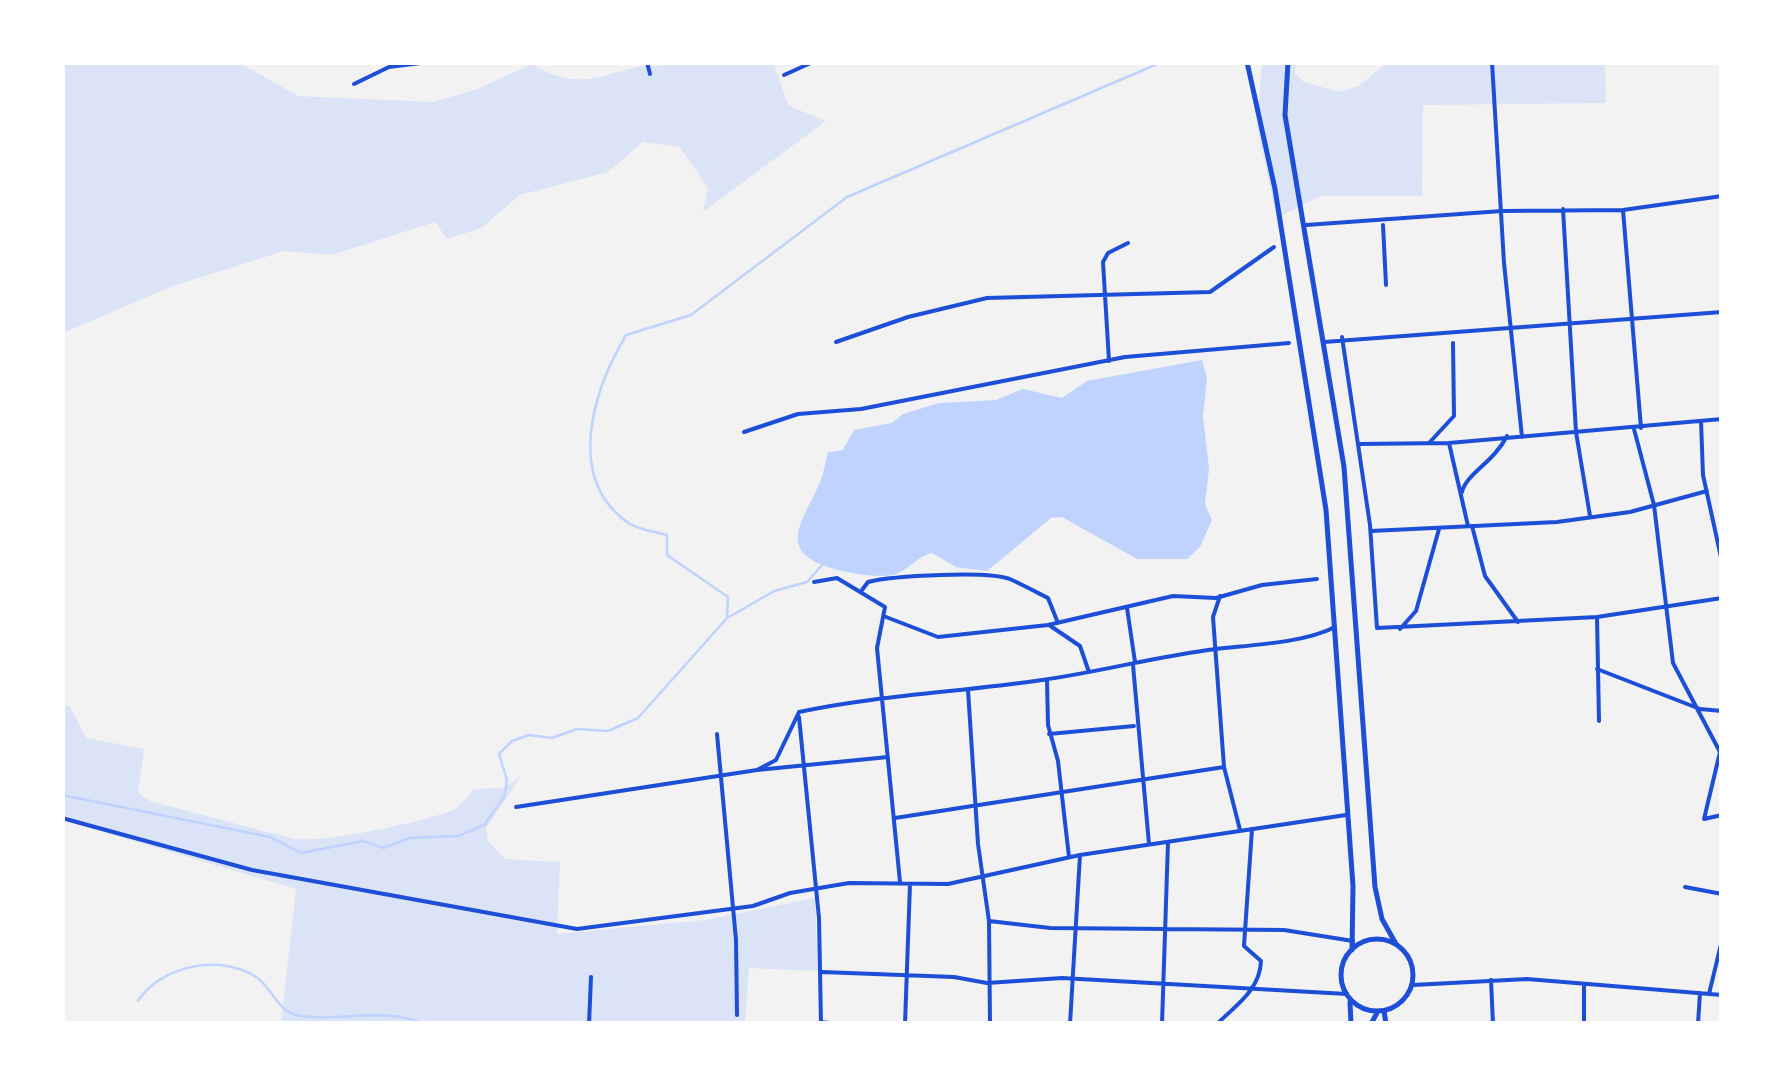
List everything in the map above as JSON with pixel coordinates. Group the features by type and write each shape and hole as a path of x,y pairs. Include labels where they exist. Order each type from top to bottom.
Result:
{"main road":[{"path":"1248,62 1272,169 1312,407 1335,628 1353,941 1342,972 1351,1024"},
{"path":"1288,62 1285,115 1324,342 1352,554 1375,887 1382,918 1396,944 1410,958 1413,985 1398,1004 1381,1011 1371,1024"},
{"path":"1352,950 1373,939 1396,944"},
{"path":"1348,997 1381,1011 1386,1024"}],"street":[{"path":"647,62 650,74"},
{"path":"784,75 814,62"},
{"path":"1492,62 1509,327 1522,436"},
{"path":"354,84 390,67 426,63"},
{"path":"1306,225 1502,211 1623,210 1722,196"},
{"path":"1563,209 1576,432 1590,516"},
{"path":"1623,210 1638,428 1654,506 1659,579 1668,609 1673,663 1720,752 1704,819 1722,815"},
{"path":"1383,222 1386,285"},
{"path":"1108,360 1104,259 1128,242"},
{"path":"836,342 908,317 986,298 1210,292 1274,247"},
{"path":"1324,342 1342,337 1722,312"},
{"path":"1342,337 1371,532 1374,624 1382,630 1597,617 1722,598"},
{"path":"744,432 798,414 861,410 1108,360 1288,343"},
{"path":"1429,444 1454,416 1453,343"},
{"path":"1358,444 1448,443 1722,418"},
{"path":"1701,421 1707,491 1722,562"},
{"path":"1460,497 1468,477 1488,466 1507,436"},
{"path":"1448,443 1485,576 1518,622"},
{"path":"1371,532 1590,516 1654,506 1707,491"},
{"path":"1400,629 1416,612 1440,527"},
{"path":"862,590 868,582 888,579 966,574 1007,579 1048,598 1058,623"},
{"path":"814,582 838,578 883,604 886,617 877,648 900,882"},
{"path":"886,617 933,637 1048,625 1173,596 1220,596 1262,585 1318,579"},
{"path":"1220,596 1213,608 1224,767 1240,831"},
{"path":"1127,608 1149,844"},
{"path":"1597,617 1599,721"},
{"path":"1048,625 1080,646 1089,672"},
{"path":"799,712 882,697 1047,680 1216,649 1252,648 1284,638 1320,635 1335,628"},
{"path":"1597,669 1700,709 1722,711"},
{"path":"1047,680 1049,734 1058,761 1058,791 1069,858"},
{"path":"968,690 990,921 990,1024"},
{"path":"799,712 822,972 821,1023 838,1024"},
{"path":"757,770 782,751 799,712"},
{"path":"1049,734 1136,726"},
{"path":"718,734 737,1014"},
{"path":"516,807 757,770 888,757"},
{"path":"894,818 1224,767"},
{"path":"62,818 252,870 540,926 577,929 732,909 815,888 986,878 1080,856 1346,815"},
{"path":"1217,1024 1250,992 1262,961 1244,946 1252,829"},
{"path":"1162,1024 1162,930 1168,842"},
{"path":"1070,1024 1080,856"},
{"path":"906,1024 910,884"},
{"path":"1685,887 1722,894"},
{"path":"990,921 1078,929 1284,930 1353,941"},
{"path":"1708,994 1722,940"},
{"path":"822,972 987,983 1074,979 1162,983 1348,997"},
{"path":"589,1024 592,977"},
{"path":"1413,985 1491,980 1722,995"},
{"path":"1491,980 1494,1024"},
{"path":"1584,986 1584,1024"},
{"path":"1698,1024 1700,993"}],"shaded area":[{"path":"675,62 773,63 789,106 826,121 703,212 708,188 680,147 643,142 608,172 520,195 481,228 447,239 435,222 332,255 284,251 173,286 63,333 63,63 240,63 298,96 433,102 477,89 532,64 560,77 584,79"},
{"path":"1262,63 1296,63 1295,74 1304,82 1339,92 1358,86 1387,63 1609,63 1605,64 1606,103 1423,105 1422,196 1320,196 1277,218 1257,126"},
{"path":"62,702 71,708 86,738 144,749 138,793 150,801 294,839 349,835 437,816 457,807 474,789 503,788 521,776 486,828 488,841 505,859 560,862 557,934 705,920 815,898 818,971 749,968 745,1023 281,1023 296,889 63,820"}],"water":[{"path":"1202,360 1207,378 1203,416 1209,468 1205,504 1212,520 1200,547 1187,559 1137,559 1062,517 1051,518 987,571 956,567 932,553 898,573 853,573 813,561 798,543 798,532 828,452 843,450 854,430 892,423 903,414 939,403 996,400 1023,389 1062,398 1087,381"}],"waterway":[{"path":"62,795 270,837 301,853 363,841 384,848 409,838 458,836 484,825 504,797 507,780 499,754 512,741 529,735 552,738 577,729 608,731 638,718 727,618 728,597 667,555 667,535 630,524 610,506 597,484 591,460 595,408 626,335 691,315 847,197 1162,62"},
{"path":"729,617 774,591 807,582 822,565"},
{"path":"138,1001 161,979 176,972 192,967 225,966 256,977 293,1014 394,1016 424,1024"}]}
